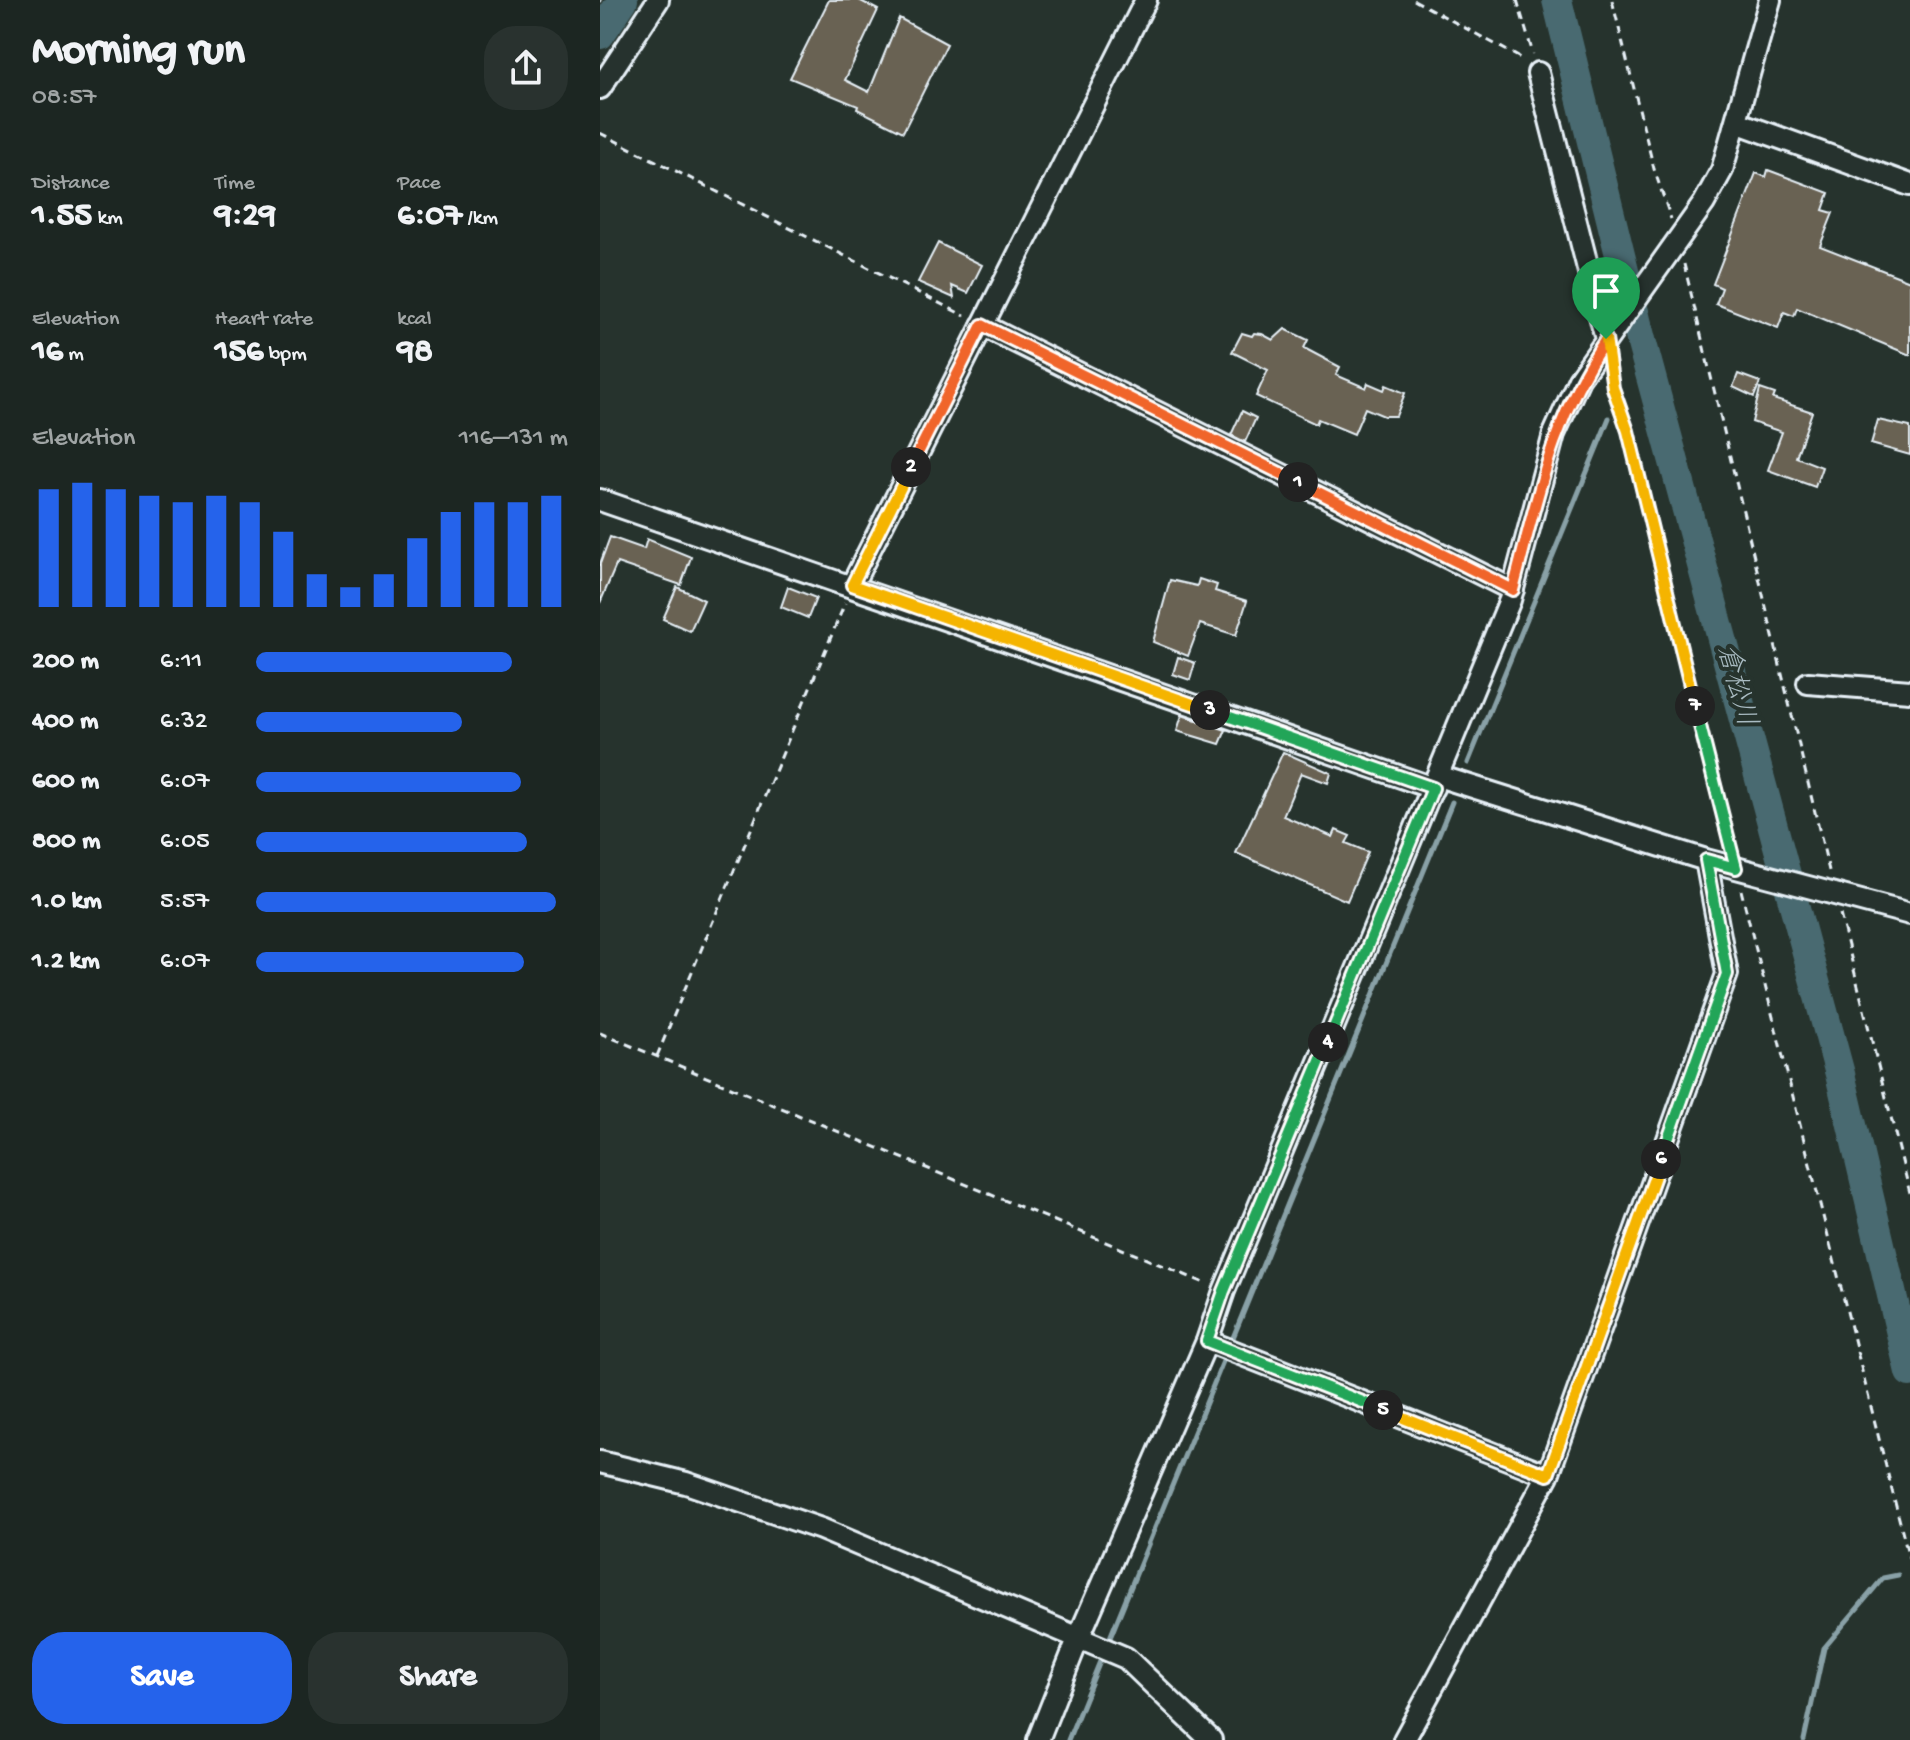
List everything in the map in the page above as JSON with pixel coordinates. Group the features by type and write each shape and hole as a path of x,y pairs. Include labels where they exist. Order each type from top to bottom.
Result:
{"street":[{"path":"600,88 658,0"},
{"path":"852,585 1146,0"},
{"path":"1038,1740 1086,1642 1212,1343 1224,1291 1513,590 1554,434 1579,379 1680,237 1722,170 1770,0"},
{"path":"1538,73 1606,339"},
{"path":"1736,122 1910,185"},
{"path":"982,325 1513,590"},
{"path":"600,500 1436,782 1706,860 1910,914"},
{"path":"1808,683 1910,691"},
{"path":"1404,1740 1548,1475 1727,974 1706,860"},
{"path":"1212,1343 1548,1475"},
{"path":"600,1462 686,1483 821,1529 1126,1658 1211,1740"}],"path":[{"path":"1414,0 1523,59 1538,73"},
{"path":"1517,0 1538,73"},
{"path":"1612,0 1654,169 1680,237 1835,895 1910,1193"},
{"path":"600,133 982,325"},
{"path":"1606,339 1613,388 1628,431 1910,1562"},
{"path":"657,1056 852,585"},
{"path":"600,1033 1224,1291"}],"building":[{"path":"829,0 859,0 878,10 845,80 869,92 899,18 947,44 903,132 857,109 858,106 790,78"},
{"path":"1768,170 1829,193 1823,210 1833,213 1820,246 1910,281 1910,355 1797,308 1794,316 1784,312 1778,328 1716,304 1722,288 1713,284 1756,173 1766,177"},
{"path":"938,243 982,265 968,293 952,286 954,298 918,282"},
{"path":"1285,329 1308,340 1304,348 1340,367 1336,375 1366,388 1368,383 1384,390 1386,385 1405,393 1396,416 1384,416 1365,408 1354,434 1318,419 1316,424 1256,396 1268,370 1232,352 1242,333 1252,336 1254,333 1262,334 1273,340"},
{"path":"1738,374 1760,382 1754,397 1733,387"},
{"path":"1760,389 1775,394 1773,399 1812,412 1796,457 1822,467 1815,487 1768,470 1782,432 1752,422"},
{"path":"1242,411 1256,418 1245,442 1231,435"},
{"path":"1878,420 1910,427 1910,455 1871,444"},
{"path":"610,537 644,549 647,539 691,557 681,585 617,563 600,603 600,564"},
{"path":"1199,579 1217,585 1215,591 1247,601 1236,635 1200,624 1188,656 1153,642 1170,580 1197,586"},
{"path":"677,587 704,600 690,631 663,619"},
{"path":"788,587 816,598 808,618 781,607"},
{"path":"1178,657 1195,663 1190,680 1173,674"},
{"path":"1182,715 1226,730 1220,744 1177,731"},
{"path":"1283,752 1331,773 1328,783 1301,773 1283,816 1333,837 1336,830 1350,836 1346,843 1368,852 1347,901 1236,853"}],"waterway":[{"path":"600,34 623,0"},
{"name":"倉松川","path":"1557,0 1641,340 1840,1074 1910,1372"},
{"path":"1468,763 1609,418"},
{"path":"1230,1345 1452,802"},
{"path":"1107,1645 1226,1354"},
{"path":"1804,1740 1824,1648 1883,1578 1898,1575"},
{"path":"1068,1740 1103,1654"}],"route":[{"path":"982,325 1513,590 1554,434 1579,379 1606,339 1613,388 1628,431 1736,868 1706,860 1727,974 1548,1475 1207,1341 1224,1291 1433,788 852,585 982,325"}]}
